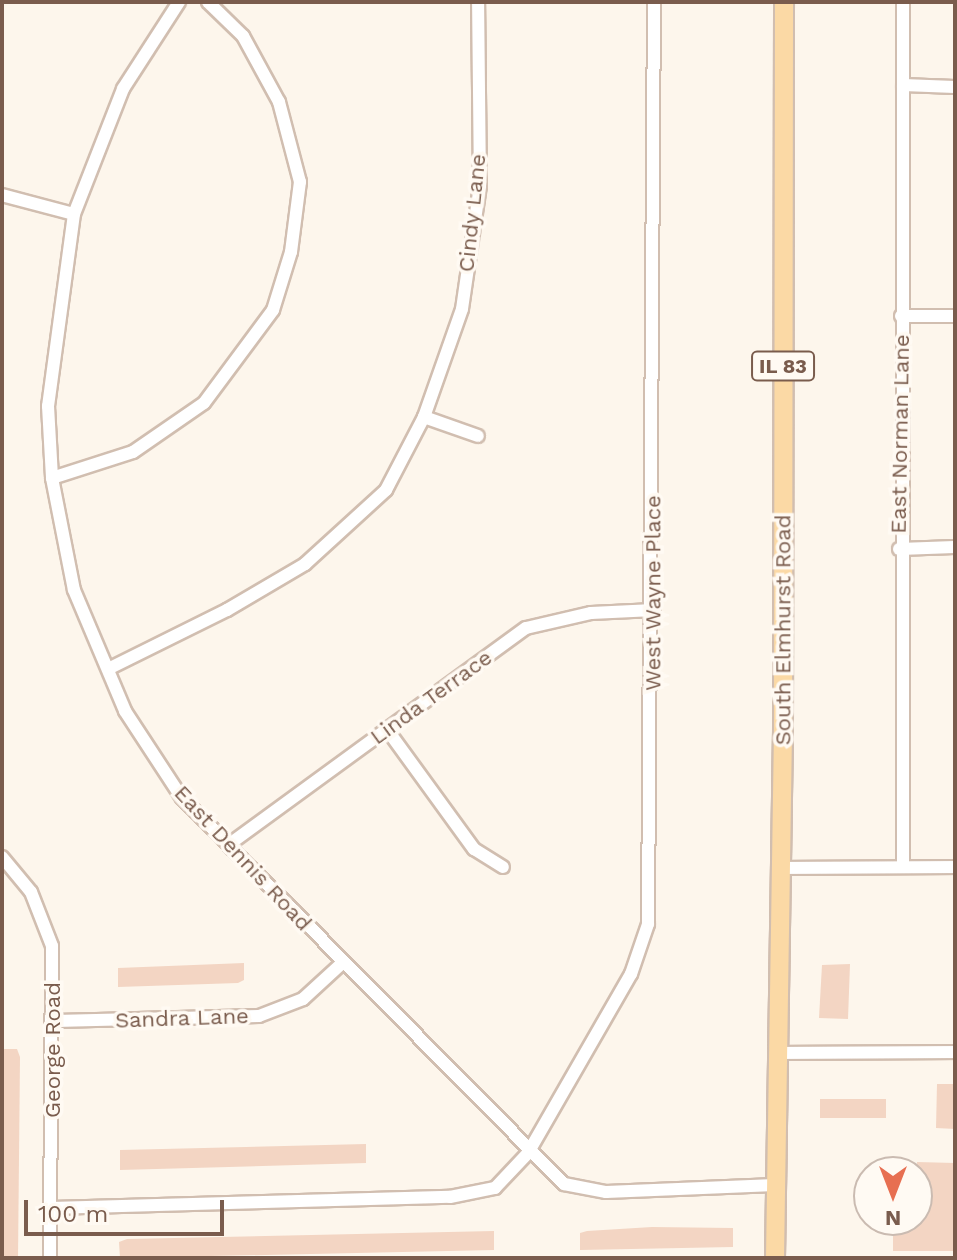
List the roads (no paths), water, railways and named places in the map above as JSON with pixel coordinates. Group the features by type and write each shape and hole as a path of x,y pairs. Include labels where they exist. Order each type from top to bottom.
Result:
{"main road":[{"name":"South Elmhurst Road","path":"775,1258 781,868 784,2"}],"street":[{"name":"East Dennis Road","path":"179,2 123,89 74,214 48,406 52,478 74,590 125,711 182,798 231,843 341,964 528,1153 564,1184 606,1192 775,1185"},
{"path":"52,478 133,452 204,403 273,310 291,252 300,182 279,102 243,36 208,2"},
{"name":"Cindy Lane","path":"108,669 227,610 305,564 386,490 424,417 462,309 480,186 478,2"},
{"name":"West Wayne Place","path":"51,1208 450,1197 495,1188 528,1153 631,974 648,924 654,610 654,2"},
{"name":"East Norman Lane","path":"903,2 899,549 903,867"},
{"path":"903,85 955,87"},
{"path":"2,195 74,214"},
{"path":"901,316 955,316"},
{"path":"424,417 478,436"},
{"path":"899,549 955,547"},
{"name":"Linda Terrace","path":"231,843 526,628 591,613 654,610"},
{"path":"386,728 474,849 503,867"},
{"name":"George Road","path":"2,857 31,892 52,946 55,1021 50,1258"},
{"path":"781,868 955,867"},
{"name":"Sandra Lane","path":"55,1021 259,1016 303,999 341,964"},
{"path":"778,1053 955,1052"}]}
